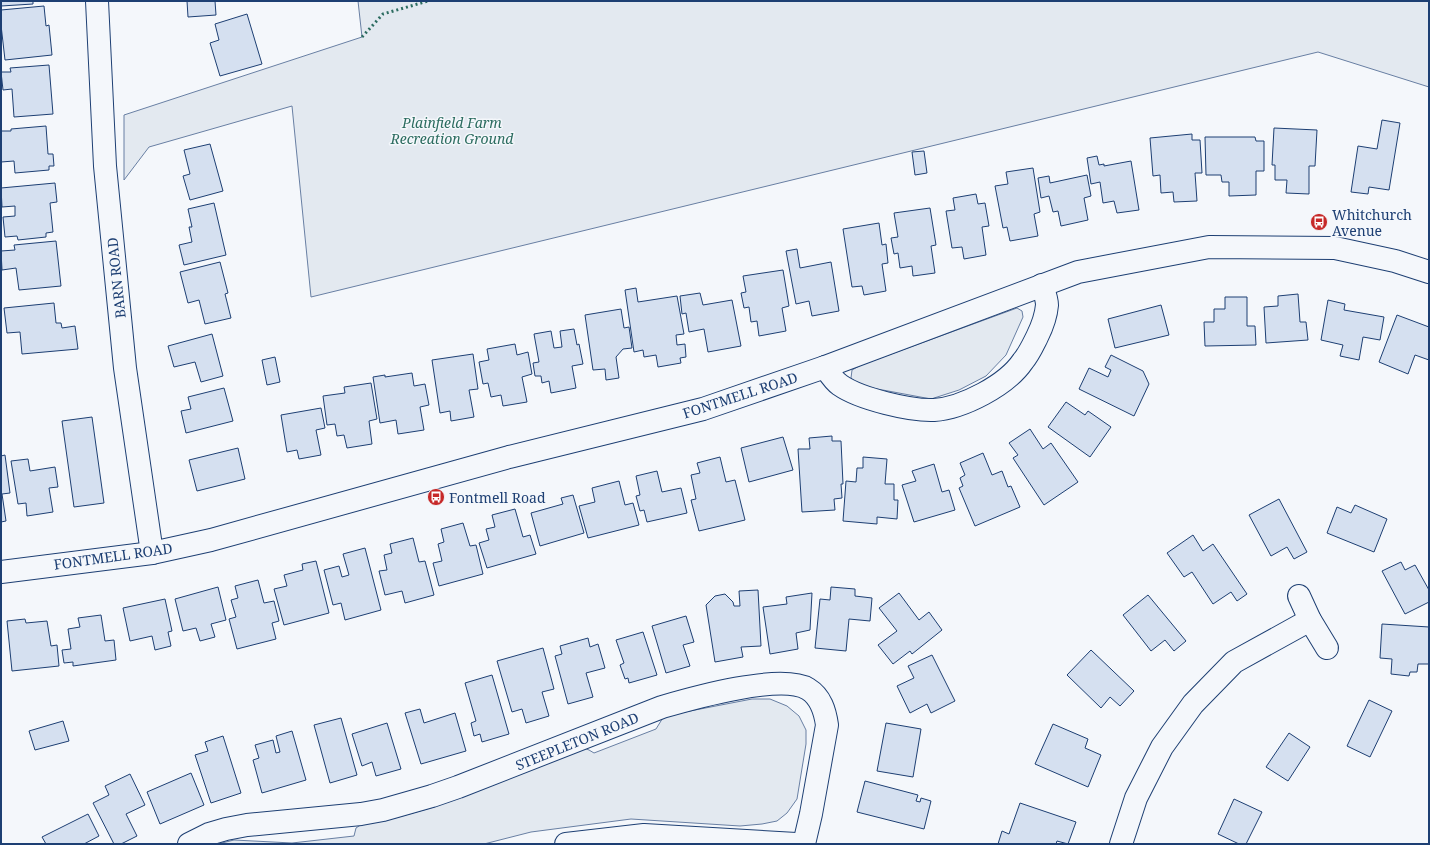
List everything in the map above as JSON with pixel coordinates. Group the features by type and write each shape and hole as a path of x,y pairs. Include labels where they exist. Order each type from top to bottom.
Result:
{"street":[{"name":"BARN ROAD","path":"97,1 105,166 124,360 152,553"},
{"path":"825,367 839,385 853,393 873,400 913,409 934,410 964,402 993,388 1010,375 1023,362 1044,322 1047,304 1042,285 1078,272 1210,247 1335,248 1395,261 1429,272"},
{"name":"FONTMELL ROAD","path":"1,572 152,553 211,540 509,457 703,409 825,367 1042,285"},
{"path":"1299,596 1310,620 1327,648"},
{"path":"1121,844 1136,798 1162,747 1193,704 1234,662 1310,620"},
{"name":"STEEPLETON ROAD","path":"189,844 220,831 247,824 361,814 383,810 458,787 662,707 740,688 778,683 795,684 808,689 819,700 825,711 827,725 804,844"},
{"path":"566,844 644,840 796,844"}],"green space":[{"name":"Plainfield Farm Recreation Ground","path":"358,1 1429,1 1429,87 1318,52 311,297 292,106 149,147 124,180 124,115 362,37"},
{"path":"1017,308 1022,311 1023,317 1006,355 986,376 959,390 931,399 856,385 851,378 852,370 861,365"},
{"path":"752,699 770,699 787,706 799,716 806,730 806,744 797,799 787,813 777,821 740,826 631,819 531,832 484,844 218,844 234,840 292,843 354,836 356,828 365,822 395,818 434,807 584,748 594,753 656,729 664,716"}],"building":[{"path":"1,1 33,1 33,4 1,6"},
{"path":"187,1 215,1 216,15 188,17"},
{"path":"44,6 46,26 49,25 52,55 5,60 1,10"},
{"path":"247,14 262,64 220,76 210,43 219,40 215,24"},
{"path":"49,65 53,114 14,117 12,89 3,90 1,72 11,72 10,68"},
{"path":"1382,120 1400,123 1389,190 1369,187 1368,194 1351,192 1358,146 1377,149"},
{"path":"46,126 48,154 53,154 54,166 49,166 49,170 15,173 14,161 1,162 1,131"},
{"path":"1274,128 1317,130 1315,166 1309,166 1309,194 1286,193 1287,180 1275,180 1275,165 1272,165"},
{"path":"1192,134 1192,140 1200,140 1202,173 1195,173 1197,201 1174,202 1173,192 1161,193 1160,175 1153,176 1150,138"},
{"path":"1205,137 1255,137 1256,141 1264,141 1264,171 1256,171 1256,195 1229,196 1229,182 1222,182 1221,175 1206,175"},
{"path":"210,144 223,191 190,200 183,176 190,174 184,150"},
{"path":"924,151 927,173 915,175 912,152"},
{"path":"1097,156 1099,165 1104,164 1104,166 1131,161 1139,210 1117,213 1114,201 1103,203 1100,182 1091,184 1087,158"},
{"path":"1033,168 1040,212 1034,214 1038,236 1010,241 1007,227 1003,228 995,186 1008,184 1006,172"},
{"path":"1087,175 1091,196 1084,198 1088,220 1061,226 1058,211 1053,212 1049,196 1041,198 1038,178 1049,176 1050,183"},
{"path":"55,183 57,202 50,203 53,232 46,233 46,237 18,240 17,236 5,237 3,217 15,216 15,206 2,207 1,188"},
{"path":"976,194 978,204 985,203 989,226 982,227 986,255 964,259 962,247 952,248 946,211 955,210 953,198"},
{"path":"214,203 226,255 184,265 179,245 192,242 189,227 192,227 188,209"},
{"path":"930,208 936,245 931,246 935,273 913,276 912,266 900,268 898,253 894,254 891,238 898,237 894,213"},
{"path":"879,223 882,245 886,244 888,263 882,264 886,291 864,295 862,286 852,287 843,229"},
{"path":"56,241 61,286 19,290 16,268 2,270 1,251 15,250 14,245"},
{"path":"797,249 800,268 831,262 839,311 812,316 809,301 796,304 786,251"},
{"path":"220,262 228,293 225,294 231,318 205,324 199,300 188,303 180,272"},
{"path":"783,270 789,306 782,308 786,331 759,336 757,321 751,322 749,307 744,308 741,293 746,292 743,276"},
{"path":"636,288 638,302 677,296 684,334 676,335 677,345 685,344 686,357 680,358 681,363 658,367 656,355 644,357 643,350 634,352 625,290"},
{"path":"700,293 703,305 732,300 741,346 708,352 704,329 689,332 686,313 682,314 680,296"},
{"path":"1298,294 1300,322 1306,322 1308,340 1266,343 1264,307 1278,306 1278,296"},
{"path":"1225,297 1247,297 1247,326 1255,326 1256,345 1205,346 1204,322 1214,322 1214,309 1225,309"},
{"path":"1328,300 1345,304 1344,310 1384,317 1380,340 1363,337 1359,360 1340,356 1343,345 1321,340"},
{"path":"54,303 56,323 61,323 62,328 75,326 78,349 22,354 20,332 7,333 4,308"},
{"path":"1161,305 1169,335 1115,348 1108,319"},
{"path":"621,309 624,328 629,327 632,348 623,349 616,357 619,378 606,380 605,369 593,370 585,315"},
{"path":"1397,315 1429,327 1429,360 1415,355 1408,374 1379,362"},
{"path":"574,329 583,364 572,366 576,388 551,393 549,381 542,383 541,376 535,376 533,363 539,362 534,334 551,331 554,348 562,347 560,331"},
{"path":"212,334 223,376 201,382 195,362 174,367 168,346"},
{"path":"515,344 517,355 528,352 532,374 522,377 527,402 503,406 501,395 491,397 488,383 483,384 479,362 489,360 487,349"},
{"path":"473,354 478,389 469,390 474,417 451,421 450,411 440,413 432,360"},
{"path":"1111,355 1143,371 1149,384 1134,416 1079,389 1089,368 1108,377 1111,370 1105,367"},
{"path":"275,357 280,382 267,385 262,360"},
{"path":"412,373 414,386 425,384 429,405 420,407 424,430 398,434 396,420 380,423 373,377 385,375 385,377"},
{"path":"371,383 377,419 369,421 372,444 347,448 344,435 337,436 335,424 327,425 323,396 345,393 344,387"},
{"path":"224,388 233,421 186,433 181,411 191,409 188,397"},
{"path":"1066,402 1085,415 1088,411 1111,427 1090,457 1048,427"},
{"path":"321,408 325,428 316,430 321,455 299,459 297,450 287,452 281,415"},
{"path":"92,417 104,503 74,507 62,421"},
{"path":"1030,429 1043,449 1051,443 1078,482 1044,505 1013,458 1018,455 1009,443"},
{"path":"832,436 832,441 841,441 843,484 841,484 842,498 834,499 835,510 802,512 798,449 810,449 809,438"},
{"path":"783,437 793,470 749,482 741,448"},
{"path":"238,448 245,479 197,491 189,460"},
{"path":"983,453 992,475 1002,471 1008,487 1011,486 1020,507 975,526 959,488 963,486 960,478 965,475 960,463"},
{"path":"5,455 10,493 2,494 6,521 1,522 1,456"},
{"path":"720,457 726,482 735,480 745,520 699,531 691,500 696,499 691,475 700,473 697,463"},
{"path":"863,457 887,459 885,484 894,484 894,500 898,500 897,519 877,517 877,524 843,521 846,481 856,482 857,468 863,468"},
{"path":"28,459 30,471 55,467 58,487 49,488 53,512 27,516 26,503 18,504 11,461"},
{"path":"934,464 942,492 949,490 955,510 914,522 902,485 916,481 912,471"},
{"path":"657,471 662,492 681,488 687,513 647,522 644,510 640,511 636,496 640,495 636,476"},
{"path":"619,481 625,505 633,503 639,525 588,538 579,506 595,502 592,488"},
{"path":"573,495 584,533 540,546 531,513 563,504 561,498"},
{"path":"1279,499 1307,552 1294,559 1287,547 1271,556 1249,515"},
{"path":"1355,505 1387,519 1374,552 1327,533 1337,507 1351,513"},
{"path":"515,509 523,537 530,535 536,554 487,568 479,543 489,540 486,529 495,527 492,515"},
{"path":"463,523 470,546 476,545 483,574 439,586 433,563 442,561 438,544 444,542 441,529"},
{"path":"1193,535 1203,551 1213,544 1247,594 1237,601 1231,592 1213,604 1192,572 1184,577 1167,553"},
{"path":"413,538 419,562 425,561 434,595 405,603 402,591 385,595 379,571 387,570 384,555 392,553 390,544"},
{"path":"365,548 381,610 345,620 341,603 333,605 324,570 339,566 342,577 349,575 343,554"},
{"path":"316,561 329,613 284,625 274,589 287,586 284,575 303,570 302,564"},
{"path":"1401,562 1405,570 1415,565 1429,590 1429,602 1405,614 1382,571"},
{"path":"258,580 264,603 274,601 279,621 272,623 276,639 237,649 229,619 236,617 231,600 238,598 235,586"},
{"path":"218,587 226,620 211,624 215,637 200,641 196,628 183,631 175,599"},
{"path":"831,587 855,589 855,596 872,598 870,621 849,619 846,651 815,648 820,599 830,600"},
{"path":"758,590 761,646 741,647 743,657 715,662 706,605 715,596 725,594 733,602 734,606 740,606 739,591"},
{"path":"812,593 810,630 796,633 798,649 770,654 763,607 787,604 786,597"},
{"path":"899,593 919,620 929,612 942,630 912,654 910,651 893,664 878,645 897,631 879,608"},
{"path":"1148,595 1186,641 1174,651 1165,640 1151,651 1123,615"},
{"path":"165,599 172,631 168,632 171,646 155,650 152,636 130,641 123,608"},
{"path":"101,615 105,641 114,640 116,660 73,666 73,662 64,663 62,650 71,649 68,629 80,627 78,618"},
{"path":"686,616 694,642 683,645 690,666 666,673 652,626"},
{"path":"25,619 26,623 47,621 51,646 57,645 59,666 12,671 7,621"},
{"path":"1382,624 1429,627 1429,664 1418,664 1417,672 1410,672 1409,676 1391,674 1392,659 1380,658"},
{"path":"643,632 657,675 629,683 628,678 625,679 620,665 624,663 616,640"},
{"path":"588,638 590,647 598,644 605,668 586,673 593,697 568,704 555,656 562,654 560,646"},
{"path":"543,648 554,689 542,692 549,716 526,723 522,709 512,712 497,661"},
{"path":"1091,650 1134,691 1120,706 1110,697 1101,708 1067,675"},
{"path":"932,655 955,701 931,713 927,704 910,713 897,686 914,678 908,666"},
{"path":"492,675 509,734 482,742 480,734 474,736 471,723 476,721 465,683"},
{"path":"1369,700 1392,711 1370,757 1347,746"},
{"path":"420,709 424,723 455,713 466,751 421,764 405,713"},
{"path":"341,718 357,775 330,783 314,725"},
{"path":"63,721 69,741 35,750 29,731"},
{"path":"387,723 401,769 376,776 372,762 362,766 352,734"},
{"path":"886,723 921,729 913,777 877,771"},
{"path":"1053,724 1088,739 1085,748 1101,755 1088,787 1035,764"},
{"path":"292,731 306,780 262,793 253,760 259,758 255,745 273,740 276,753 280,752 276,736"},
{"path":"1289,733 1310,747 1288,781 1266,767"},
{"path":"223,736 241,793 211,803 195,755 208,751 205,742"},
{"path":"191,773 204,805 160,824 147,792"},
{"path":"130,774 145,805 126,814 137,836 121,844 114,844 93,803 109,795 105,786"},
{"path":"865,781 918,795 916,801 920,802 921,798 931,801 924,829 857,812"},
{"path":"1234,799 1262,812 1246,844 1239,844 1218,834"},
{"path":"1020,803 1076,822 1068,844 1057,841 1056,844 998,844 1002,831 1009,834"},
{"path":"88,814 99,836 84,844 46,844 42,837"}],"hedge":[{"path":"362,37 383,14 428,1"}],"place":[{"name":"Whitchurch Avenue","path":"1319,222"},
{"name":"Fontmell Road","path":"436,497"}]}
